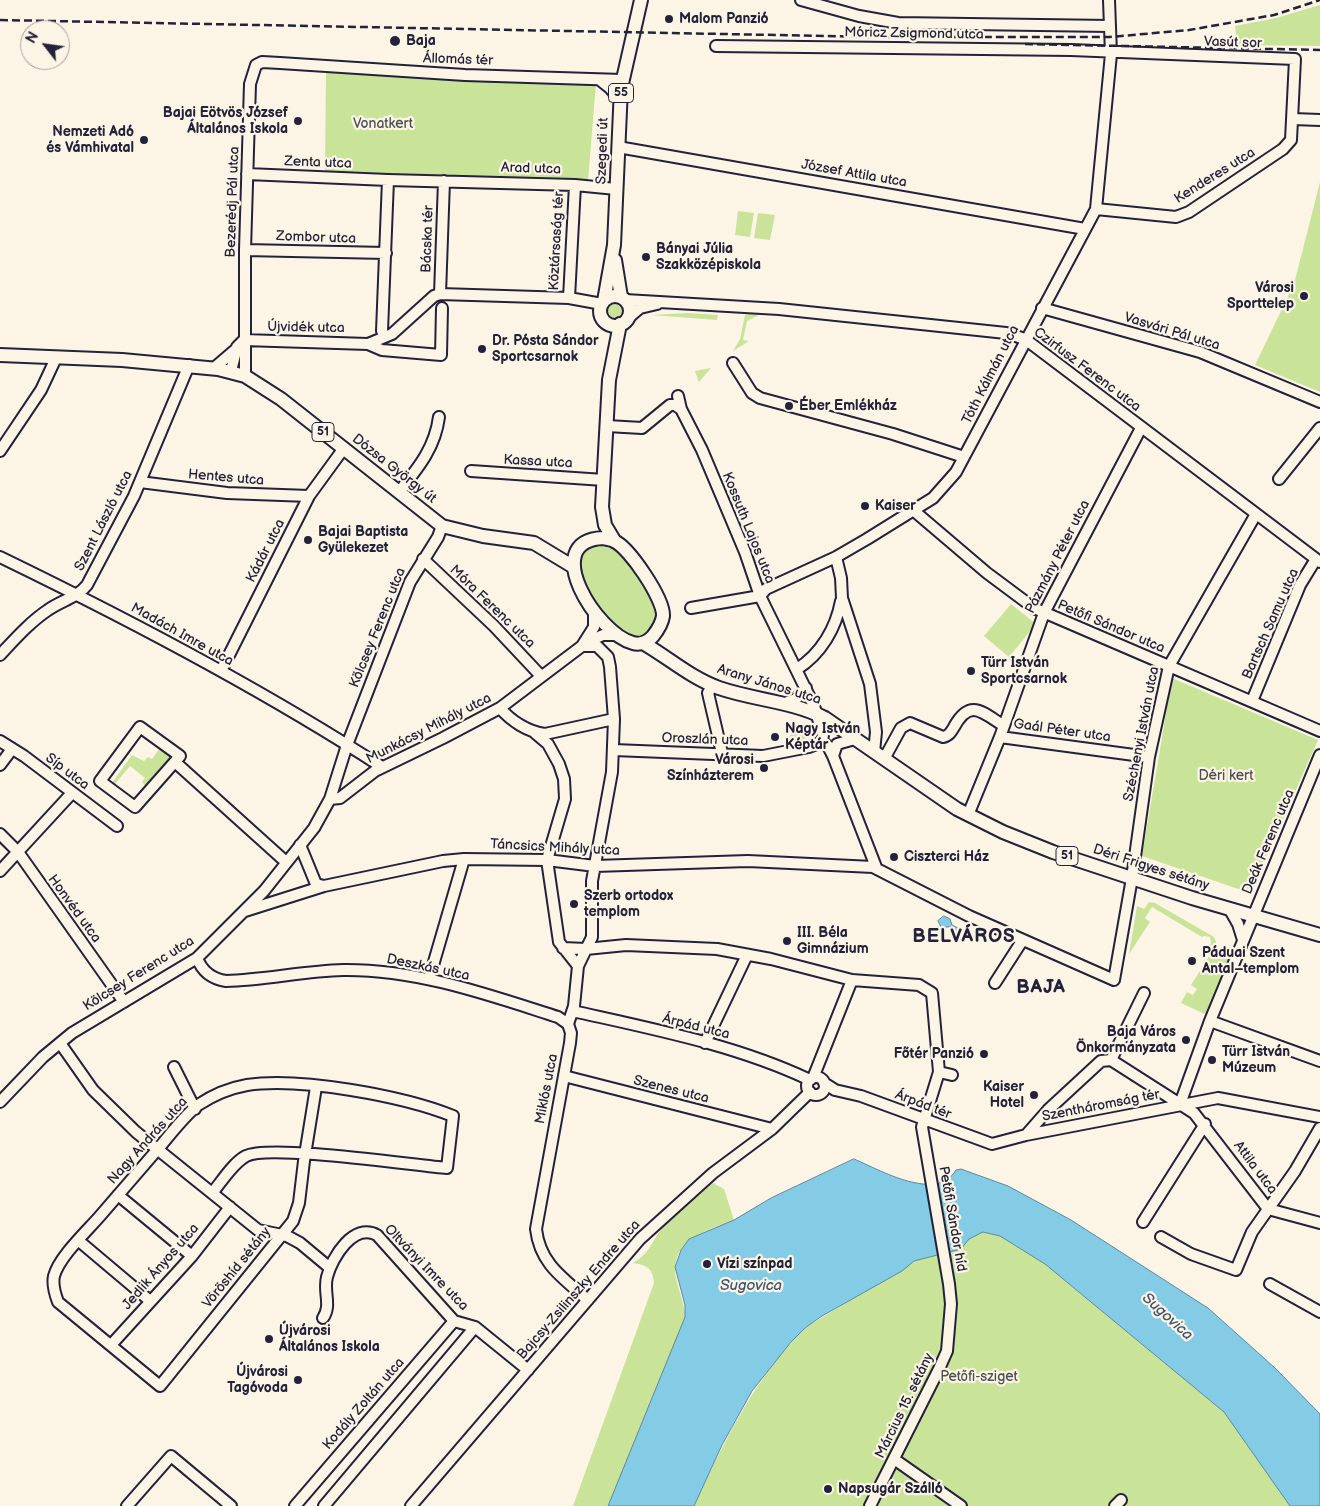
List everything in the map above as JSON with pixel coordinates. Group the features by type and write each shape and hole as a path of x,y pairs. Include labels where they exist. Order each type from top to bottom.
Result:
{"main road":[{"name":"Szegedi út","path":"603,302 614,245 622,80 641,0"},
{"name":"Szegedi út","path":"614,245 623,298"},
{"path":"603,302 610,297 623,298"},
{"name":"55","path":"609,380 624,322 630,311 623,298"},
{"name":"55","path":"603,302 601,314 606,322 609,380 602,513 605,525 614,540"},
{"path":"606,322 614,325 624,322"},
{"name":"Dózsa György út","path":"0,355 188,365 214,368 244,376 281,399 442,526 482,536 534,543 547,549 572,566"},
{"name":"55","path":"591,539 602,513"},
{"path":"572,566 579,548 591,539 614,540 625,549 639,566 655,593 663,616 657,632 643,643"},
{"name":"Dózsa György út","path":"547,549 579,548"},
{"name":"51","path":"572,566 580,587 594,613 604,626 615,635 636,644 643,643"},
{"path":"657,632 666,656"},
{"name":"Arany János utca","path":"643,643 666,656 693,676 713,685 786,703 816,714 879,755"},
{"name":"Déri Frigyes sétány","path":"879,755 944,801 1003,832 1053,852 1252,916"},
{"name":"51","path":"1252,916 1320,935"}],"street":[{"name":"Móricz Zsigmond utca","path":"802,0 859,16 898,23 1110,26"},
{"name":"Tóth Kálmán utca","path":"691,608 760,596 766,589 836,557 933,498 956,472 1021,351 1024,340 1096,210 1111,54 1109,0"},
{"name":"Móricz Zsigmond utca","path":"716,46 1062,50 1111,54"},
{"name":"Vasút sor","path":"1111,54 1295,59 1293,118"},
{"name":"Állomás tér","path":"256,65 262,62 403,72 622,80"},
{"name":"Bezerédj Pál utca","path":"244,376 241,344 250,84 256,65"},
{"path":"600,80 620,100"},
{"path":"1293,118 1320,120"},
{"name":"Kenderes utca","path":"1096,210 1176,217 1189,212 1283,149 1291,140 1293,118"},
{"name":"József Attila utca","path":"618,147 1085,229"},
{"name":"Zenta utca","path":"247,174 388,180"},
{"path":"382,331 388,180 444,180"},
{"name":"Arad utca","path":"444,180 597,186 616,189"},
{"name":"Bácska tér","path":"440,294 444,180"},
{"name":"Köztársaság tér","path":"568,298 575,185"},
{"name":"Zombor utca","path":"245,250 386,253"},
{"path":"368,344 392,334 434,296 440,294 568,298 603,302"},
{"path":"623,298 672,301"},
{"path":"624,322 640,308 672,301"},
{"name":"Czirfusz Ferenc utca","path":"672,301 733,305 994,332 1024,340 1318,561"},
{"path":"368,344 382,350 440,356 442,308"},
{"name":"Vasvári Pál utca","path":"1042,308 1200,352 1320,402"},
{"path":"214,368 241,344"},
{"name":"Bezerédj Pál utca","path":"231,372 241,344"},
{"name":"Újvidék utca","path":"241,344 368,344"},
{"path":"0,451 41,390 56,358"},
{"path":"733,363 752,393 760,398 893,434 964,457"},
{"name":"Szent László utca","path":"0,655 35,619 51,608 77,595 87,585 140,482 188,365"},
{"name":"Kossuth Lajos utca","path":"678,396 681,409 702,450 745,552 760,596 806,688 823,735 822,742"},
{"path":"606,426 642,428 670,405 675,405 681,409"},
{"path":"399,492 429,453 437,432 439,417"},
{"name":"Pázmány Péter utca","path":"968,815 1000,737 1044,613 1141,428"},
{"path":"1279,480 1320,428"},
{"name":"Kádár utca","path":"221,671 309,496 344,448"},
{"name":"Kassa utca","path":"471,472 604,480"},
{"name":"Hentes utca","path":"140,482 227,493 309,496"},
{"name":"Petőfi Sándor utca","path":"913,510 1014,595 1044,613 1320,731"},
{"name":"Széchenyi István utca","path":"1022,941 1114,980 1132,878 1149,757 1168,666 1256,514"},
{"name":"Kölcsey Ferenc utca","path":"0,1102 60,1042 102,1013 124,1002 197,958 245,911 314,828 330,799 347,745 410,582 438,537 442,526"},
{"name":"Madách Imre utca","path":"0,557 88,599 221,671 347,745"},
{"path":"836,557 841,578 842,598 870,684 879,755"},
{"name":"Móra Ferenc utca","path":"423,559 494,626 541,676"},
{"name":"Bartsch Samu utca","path":"1252,701 1300,585 1318,561"},
{"path":"797,669 812,658 827,638 838,616 842,598"},
{"path":"584,644 595,622 594,613"},
{"name":"Munkácsy Mihály utca","path":"330,799 340,798 382,768 500,708 584,644 603,635 615,635"},
{"name":"Miklós utca","path":"584,644 597,646 608,657 614,719 614,750 595,866 592,937 578,966 573,1011 568,1024 571,1033 570,1043 536,1229 541,1252 548,1264 588,1300"},
{"path":"713,685 708,693 722,753"},
{"path":"786,703 796,699 806,688"},
{"path":"500,708 508,718 535,733 548,744 560,764 566,787 562,811 547,860 557,935 563,948 578,966"},
{"name":"Gaál Péter utca","path":"879,755 901,728 910,723 943,737 950,734 962,714 974,709 1004,726"},
{"path":"535,733 556,733 614,719"},
{"path":"140,727 180,756 178,765 134,807 100,781 140,727"},
{"name":"Gaál Péter utca","path":"1000,737 1149,757"},
{"path":"833,756 838,744 855,739"},
{"name":"Síp utca","path":"0,741 116,826"},
{"path":"822,742 828,746 833,756 876,867 946,905 1022,941 995,983"},
{"name":"Oroszlán utca","path":"614,750 763,756 808,747 822,742"},
{"path":"347,745 382,768"},
{"path":"0,765 12,749"},
{"name":"Deák Ferenc utca","path":"1180,1104 1210,1021 1252,916 1320,755"},
{"path":"178,765 286,862"},
{"path":"0,871 72,793"},
{"name":"Honvéd utca","path":"0,834 18,852 124,1002"},
{"path":"300,845 311,876 316,884 324,886"},
{"path":"429,979 464,860"},
{"name":"Táncsics Mihály utca","path":"245,911 324,886 443,861 547,860 595,866 748,860 876,867"},
{"path":"1230,910 1238,924 1243,940"},
{"path":"563,948 586,949 626,945 673,946 747,955 852,980 919,984 932,993 939,1072 923,1119"},
{"path":"705,1043 747,955"},
{"name":"Deszkás utca","path":"197,958 200,966 212,977 226,981 345,970 380,971 429,979 558,1017 568,1024"},
{"path":"818,1090 807,1086 812,1079 852,980"},
{"path":"1106,1061 1144,993"},
{"name":"Árpád utca","path":"573,1011 705,1043 776,1064 812,1079"},
{"path":"1210,1021 1320,1061"},
{"path":"60,1042 93,1090 106,1104 158,1149 258,1230 300,1243 330,1268"},
{"name":"Szentháromság tér","path":"1026,1135 1048,1110 1106,1061 1180,1104 1194,1113 1205,1124"},
{"path":"174,1066 195,1109"},
{"path":"939,1072 952,1075"},
{"name":"Szenes utca","path":"564,1076 772,1129"},
{"name":"Árpád tér","path":"812,1079 820,1078 818,1090 835,1090 861,1096 979,1141 992,1144 1001,1142"},
{"name":"Nagy András utca","path":"111,1345 58,1302 54,1285 60,1264 158,1149 195,1109 220,1092 247,1085 282,1084 316,1087 424,1104 453,1116 447,1168 306,1155"},
{"name":"Vöröshíd sétány","path":"111,1345 160,1386 282,1236 293,1221 299,1204 316,1087"},
{"name":"Bajcsy-Zsilinszky Endre utca","path":"411,1506 657,1222 713,1173 772,1129 787,1112 818,1090"},
{"name":"Szentháromság tér","path":"1001,1142 1026,1135 1218,1098 1320,1117"},
{"name":"Petőfi Sándor híd","path":"923,1119 922,1127 949,1284"},
{"path":"1143,1222 1205,1124"},
{"name":"Attila utca","path":"1205,1124 1268,1209 1320,1223"},
{"path":"1161,1238 1191,1254 1236,1270 1252,1232 1295,1171 1320,1128"},
{"path":"213,1192 245,1156 256,1152 274,1151 306,1155"},
{"path":"118,1195 192,1256"},
{"name":"Jedlik Ányos utca","path":"111,1345 192,1256 230,1207"},
{"name":"Oltványi Imre utca","path":"323,1318 328,1310 326,1279 330,1268 349,1239 361,1231 368,1230 377,1235 454,1321 475,1327 528,1370"},
{"path":"79,1241 150,1300"},
{"name":"Március 15. sétány","path":"870,1506 947,1351 951,1320 949,1284"},
{"path":"1270,1284 1320,1312"},
{"name":"Kodály Zoltán utca","path":"295,1506 454,1321"},
{"path":"324,1506 475,1327"},
{"path":"127,1506 171,1456 231,1506"},
{"path":"894,1459 961,1506"}],"green space":[{"path":"1320,5 1320,46 1237,45 1235,26 1276,18"},
{"name":"Vonatkert","path":"326,71 596,84 588,180 325,173"},
{"name":"Városi Sporttelep","path":"1320,182 1320,392 1255,365 1294,284"},
{"path":"738,211 754,213 750,237 735,235"},
{"path":"758,213 775,215 770,240 754,238"},
{"path":"615,301 622,304 625,311 622,318 615,321 608,318 605,311 608,304"},
{"path":"756,311 765,312 747,321 743,340 749,341 733,351 740,339 745,315"},
{"path":"688,313 718,315 717,320 651,315"},
{"path":"711,368 699,382 695,371"},
{"path":"603,541 624,554 657,610 657,623 654,629 643,636 630,638 613,630 603,618 582,582 578,569 581,550"},
{"path":"1011,604 1036,624 1009,657 984,636"},
{"name":"Déri kert","path":"1172,678 1318,740 1250,893 1142,856"},
{"path":"798,723 811,737 785,744"},
{"path":"162,745 175,755 135,800 145,785 142,782 145,778 130,766 114,785 112,783 132,755 144,761 148,757 152,759"},
{"path":"1149,902 1155,903 1214,937 1219,949 1234,956 1209,1016 1181,1003 1187,992 1193,995 1197,989 1191,985 1210,955 1206,952 1211,943 1210,937 1202,937 1152,907 1145,918 1150,922 1129,954 1137,906 1144,909"},
{"path":"713,1183 724,1189 734,1220 705,1231 681,1249 675,1268 685,1317 614,1492 608,1506 573,1506 654,1283 648,1268 633,1263 647,1251 659,1232 669,1221"},
{"name":"Petőfi-sziget","path":"983,1232 1000,1236 1045,1264 1224,1412 1290,1506 694,1506 729,1435 755,1390 770,1368 805,1328 914,1261 961,1249 969,1239"}],"water":[{"path":"944,916 950,919 952,925 973,936 972,939 951,927 941,927 938,921"},
{"name":"Sugovica","path":"854,1159 893,1176 922,1184 936,1184 947,1179 956,1170 961,1169 1008,1186 1071,1220 1208,1308 1275,1368 1320,1414 1320,1506 1290,1506 1224,1412 1045,1264 1000,1236 983,1232 969,1239 961,1249 914,1261 902,1271 822,1316 805,1328 791,1342 752,1391 722,1445 694,1506 608,1506 685,1317 685,1305 675,1267 681,1250 689,1239 734,1220 771,1198"}],"pier":[{"path":"925,1182 938,1182 951,1254 938,1258"}],"railway":[{"path":"0,20 878,37 1110,37 1189,30 1274,15 1320,0"},
{"path":"1025,44 1320,50"}],"place":[{"name":"Malom Panzió","path":"669,19"},
{"name":"Baja","path":"395,41"},
{"name":"Bajai Eötvös József Általános Iskola","path":"298,121"},
{"name":"Nemzeti Adó és Vámhivatal","path":"144,140"},
{"name":"Bányai Júlia Szakközépiskola","path":"646,257"},
{"name":"Városi Sporttelep","path":"1304,296"},
{"name":"Dr. Pósta Sándor Sportcsarnok","path":"482,349"},
{"name":"Éber Emlékház","path":"789,406"},
{"name":"Kaiser","path":"865,506"},
{"name":"Bajai Baptista Gyülekezet","path":"308,540"},
{"name":"Türr István Sportcsarnok","path":"971,671"},
{"name":"Nagy István Képtár","path":"775,737"},
{"name":"Városi Színházterem","path":"764,768"},
{"name":"Ciszterci Ház","path":"894,857"},
{"name":"Szerb ortodox templom","path":"574,904"},
{"name":"III. Béla Gimnázium","path":"787,941"},
{"name":"Páduai Szent Antal–templom","path":"1192,961"},
{"name":"Baja Város Önkormányzata","path":"1186,1040"},
{"name":"Főtér Panzió","path":"984,1054"},
{"name":"Türr István Múzeum","path":"1212,1060"},
{"name":"Kaiser Hotel","path":"1034,1095"},
{"name":"Vízi színpad","path":"707,1264"},
{"name":"Újvárosi Általános Iskola","path":"269,1339"},
{"name":"Újvárosi Tagóvoda","path":"298,1380"},
{"name":"Napsugár Szálló","path":"828,1489"}],"district":[{"name":"BELVÁROS","path":"964,937"},
{"name":"BAJA","path":"1041,988"}]}
